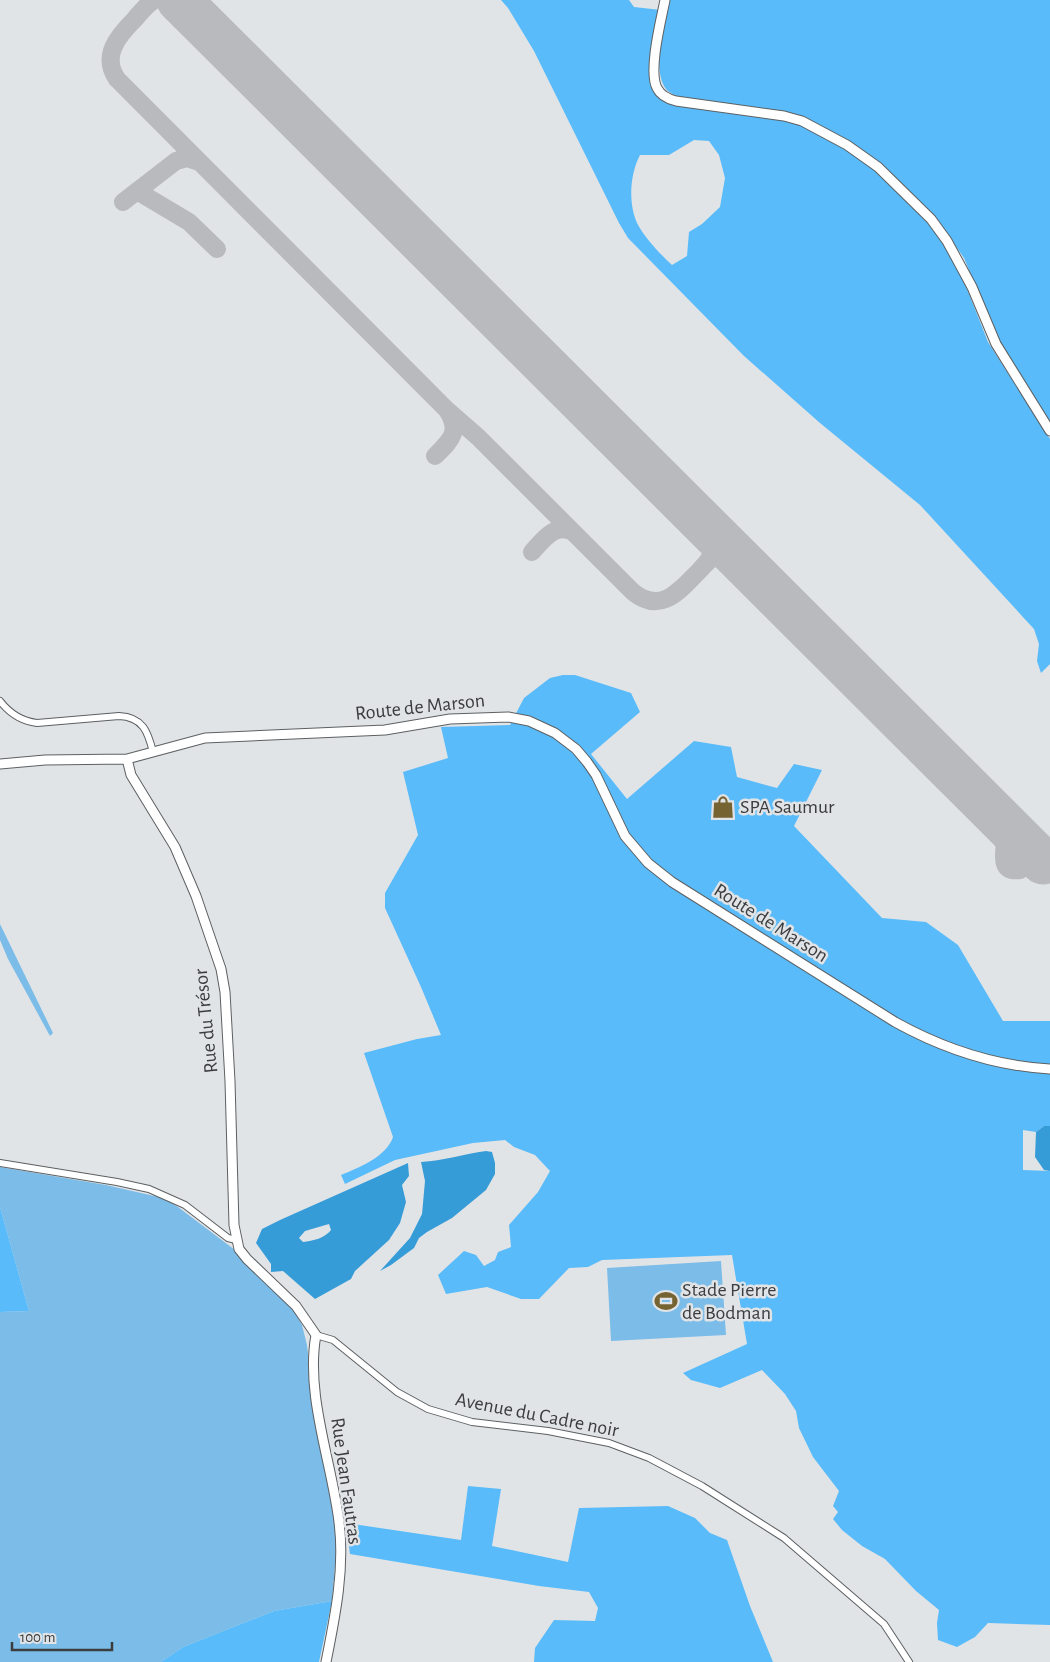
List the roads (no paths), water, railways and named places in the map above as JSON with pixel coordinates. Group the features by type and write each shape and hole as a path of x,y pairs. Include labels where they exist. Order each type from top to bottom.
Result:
{"street":[{"path":"665,0 654,62 656,88 668,99 676,102 784,116 802,122 847,145 878,167 931,219 947,241 972,287 996,344 1050,431"},
{"path":"0,701 13,715 30,722 38,723 119,716 132,718 144,727 153,752"},
{"name":"Route de Marson","path":"0,764 45,760 127,759 205,738 385,730 450,719 481,717 508,717 529,721 555,733 576,749 588,762 625,836 648,863 672,882 921,1037 996,1061 1050,1069"},
{"name":"Rue du Trésor","path":"127,759 132,775 161,823 182,864 196,896 221,969 230,1081 236,1240"},
{"path":"0,1162 149,1189 184,1205 222,1234 236,1240 239,1250 296,1306 316,1335"},
{"name":"Rue Jean Fautras","path":"316,1335 313,1352 316,1396 322,1434 334,1485 339,1526 338,1598 326,1662"},
{"name":"Avenue du Cadre noir","path":"316,1335 333,1340 397,1392 428,1409 472,1422 548,1431 609,1443 649,1458 702,1486 784,1538 884,1624 910,1662"}],"place":[{"name":"SPA Saumur","path":"723,807"},
{"name":"Stade Pierre de Bodman","path":"666,1301"}]}
